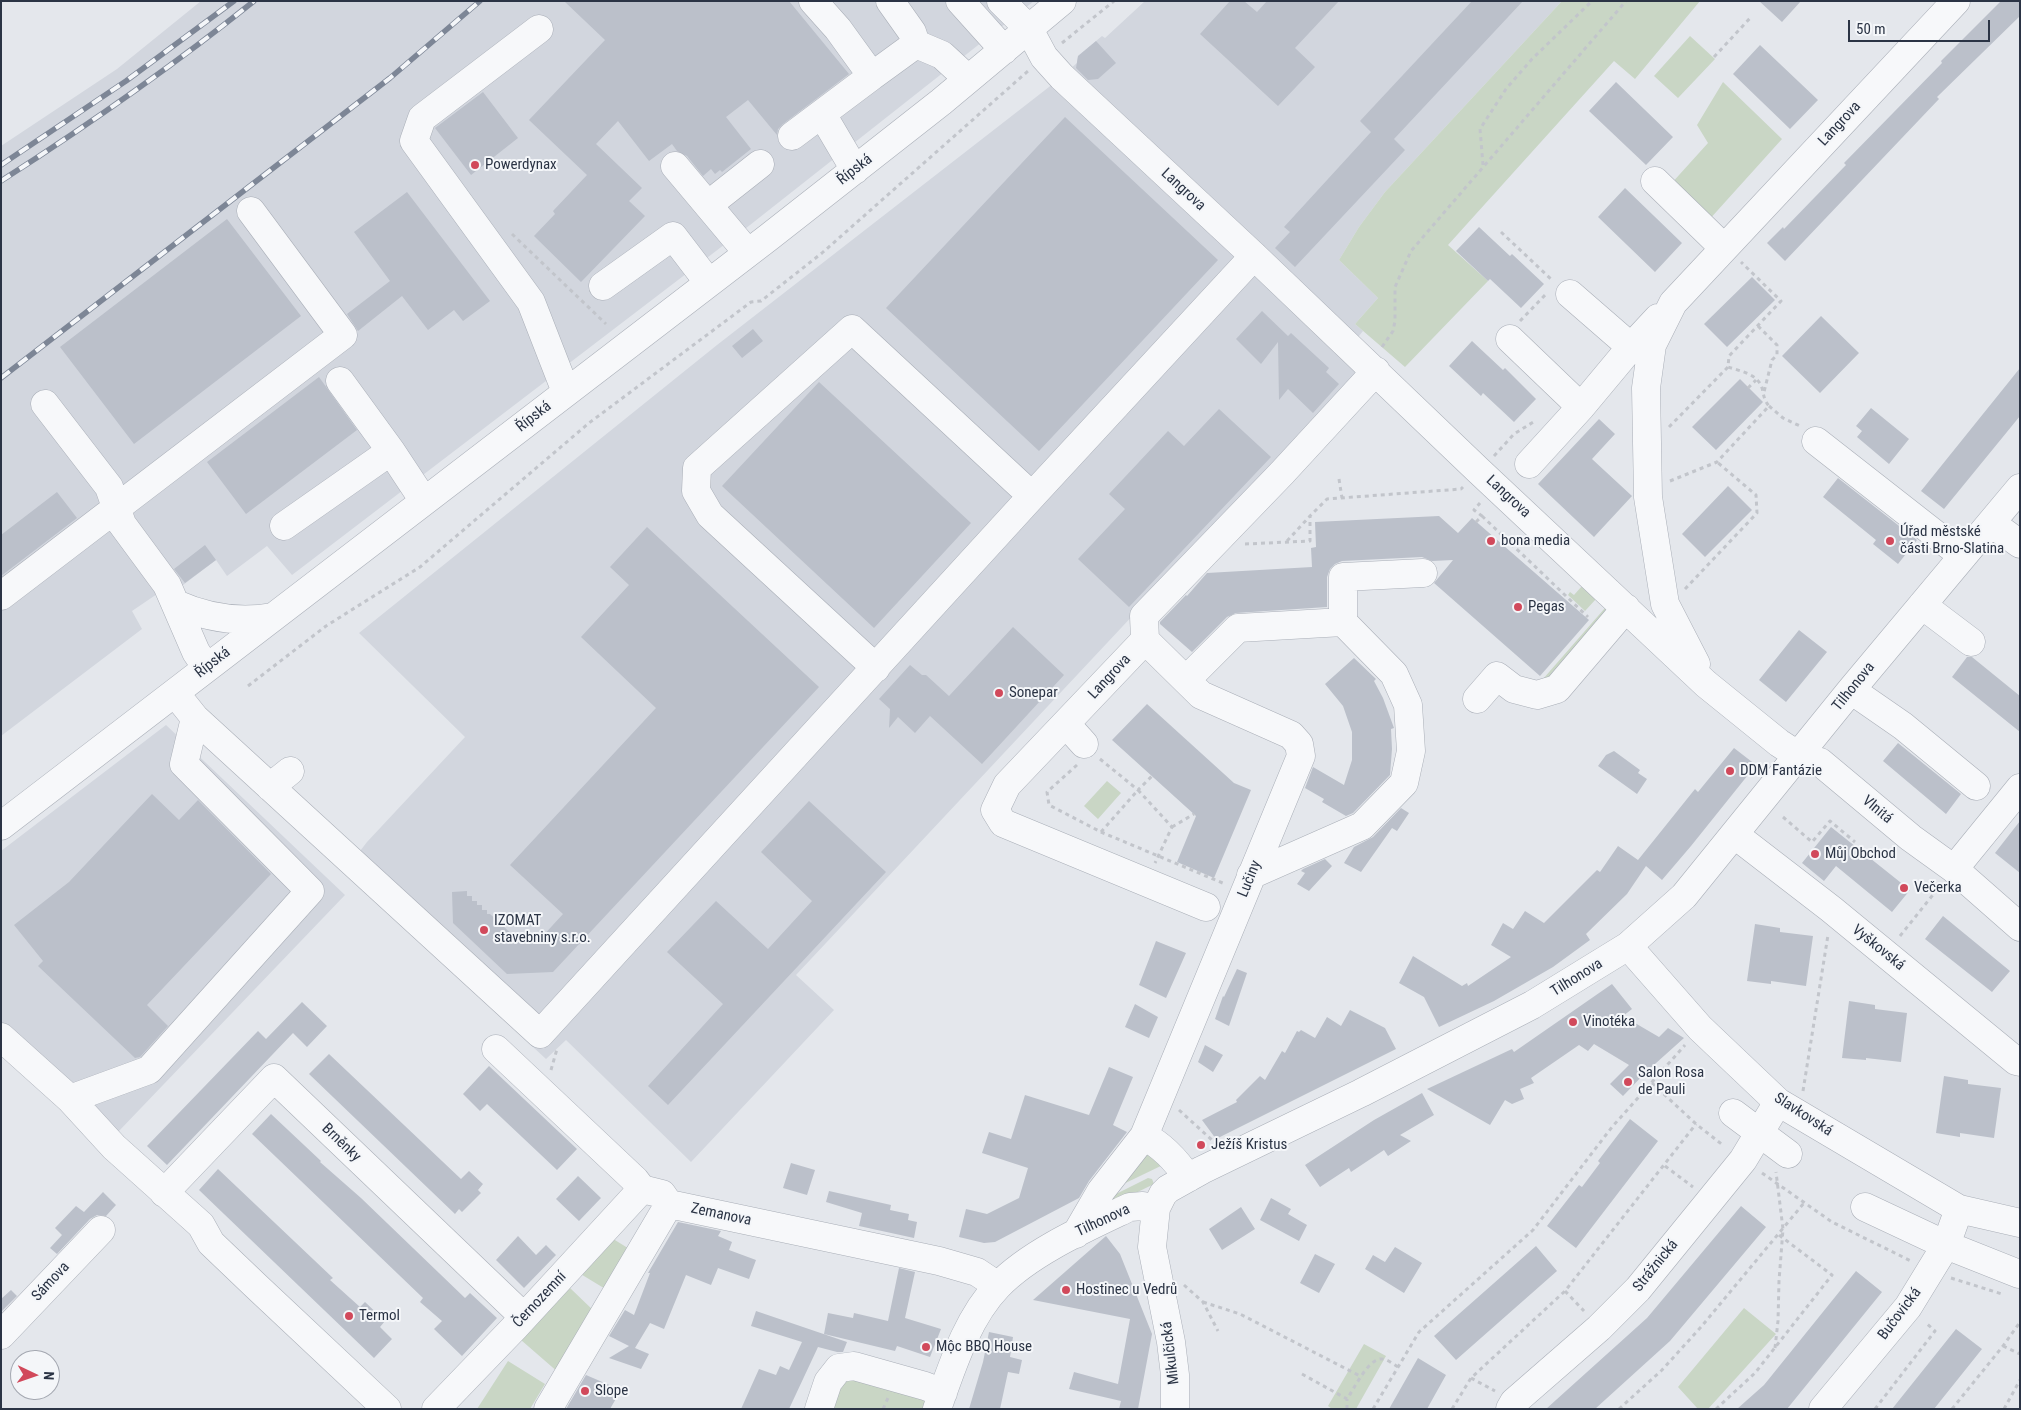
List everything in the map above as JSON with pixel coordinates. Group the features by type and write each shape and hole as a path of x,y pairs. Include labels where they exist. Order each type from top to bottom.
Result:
{"street":[{"path":"813,1 838,29 872,76"},
{"path":"890,1 912,32 916,44 942,55 968,79"},
{"path":"960,1 1004,50"},
{"name":"Langrova","path":"1001,1 1029,29 1044,58 1088,102 1254,256 1377,362 1479,471 1706,684 1778,743 1799,756"},
{"name":"Řípská","path":"1,826 855,170 1062,1"},
{"name":"Langrova","path":"1530,464 1581,407 1630,347 1673,303 1732,254 1956,1"},
{"path":"539,29 422,118 414,141 531,302 566,392"},
{"path":"792,136 916,44"},
{"path":"822,114 855,170"},
{"path":"708,205 760,164"},
{"path":"675,166 748,253"},
{"path":"1655,181 1732,254"},
{"path":"1,596 343,334 252,211"},
{"path":"603,286 673,236 709,283"},
{"path":"175,693 195,718 280,779 540,1034 1254,256"},
{"path":"1570,294 1630,347"},
{"name":"Langrova","path":"1673,303 1652,345 1646,388 1648,497 1664,604 1706,684"},
{"path":"876,668 710,515 696,491 697,468 852,329 1032,496"},
{"path":"1510,339 1581,407"},
{"path":"1144,640 1144,616 1377,362"},
{"path":"1608,375 1646,388"},
{"path":"340,381 391,451 424,501"},
{"path":"44,404 109,487 122,524 167,586 196,652 206,668"},
{"path":"1816,440 1963,556"},
{"path":"284,526 391,451"},
{"name":"Tilhonova","path":"940,1401 969,1328 980,1309 998,1286 1024,1265 1076,1234 1130,1207 1156,1208 1163,1194 1168,1189 1524,1010 1628,946 1684,896 1851,690 2020,488"},
{"path":"1991,523 2020,544"},
{"path":"1248,884 1362,826 1404,783 1411,751 1408,705 1394,674 1343,622 1343,577 1423,573"},
{"path":"176,604 209,617 253,621 273,618"},
{"path":"1922,605 1971,642"},
{"path":"1477,698 1497,676 1514,689 1538,695 1557,688 1626,608"},
{"path":"1186,680 1238,628 1343,622"},
{"name":"Langrova","path":"1144,640 1007,785 995,810 1003,823 1206,907"},
{"name":"Lučiny","path":"1076,1234 1101,1191 1144,1136 1301,756 1299,744 1291,735 1201,695 1144,640"},
{"path":"1851,690 1903,726 1976,786"},
{"path":"70,1099 150,1070 310,891 184,764 195,718"},
{"path":"1066,724 1089,754"},
{"name":"Vlnitá","path":"1799,756 1820,762 1911,838 1954,869 2020,927"},
{"path":"1954,869 2020,788"},
{"name":"Vyškovská","path":"1735,835 1831,909 2016,1061 2020,1062"},
{"name":"Slavkovská","path":"1628,946 1700,1028 1790,1100 1958,1208 2020,1223"},
{"path":"1,1037 70,1099 114,1146 201,1225 211,1243 387,1409"},
{"name":"Zemanova","path":"496,1049 635,1180 642,1189 662,1194 669,1204 939,1260 967,1268 998,1286"},
{"name":"Brněnky","path":"164,1193 274,1078 524,1317"},
{"name":"Strážnická","path":"1510,1409 1514,1402 1599,1328 1638,1289 1743,1160 1774,1144 1790,1100"},
{"path":"1733,1113 1774,1144"},
{"path":"1144,1136 1157,1143 1172,1157 1188,1178"},
{"name":"Černozemní","path":"436,1409 642,1189"},
{"path":"548,1409 669,1204"},
{"path":"1865,1207 1946,1245 2015,1285"},
{"name":"Mikulčická","path":"1156,1208 1152,1247 1171,1342 1175,1375 1174,1409"},
{"name":"Bučovická","path":"1823,1409 1908,1307 1946,1245 1958,1208"},
{"name":"Sámova","path":"1,1335 101,1230"},
{"path":"819,1409 828,1382 839,1368 854,1366 925,1386 940,1401"}],"path":[{"path":"248,686 326,626 420,567 589,423 751,302 761,301 822,253 1044,58 1114,1"},
{"path":"1483,166 1480,129 1506,89 1532,59 1592,1"},
{"path":"1377,362 1392,331 1395,321 1395,287 1411,251 1626,1"},
{"path":"1714,57 1752,16"},
{"path":"492,249 510,232 606,324"},
{"path":"1662,434 1728,367 1729,356 1781,301 1732,254"},
{"path":"1758,326 1777,345 1777,355 1772,360 1763,395"},
{"path":"1728,367 1750,374 1762,385 1763,399 1769,406 1783,418 1803,427 1816,440"},
{"path":"1748,388 1756,380"},
{"path":"1662,484 1716,462 1769,406"},
{"path":"1287,542 1327,499 1461,489 1514,434 1539,418"},
{"path":"1678,596 1757,513 1756,495 1716,462"},
{"path":"1339,479 1342,498"},
{"path":"1474,510 1592,620"},
{"path":"1238,544 1310,541 1310,516"},
{"path":"1476,522 1482,516"},
{"path":"1172,827 1138,790 1089,754 1047,792 1049,805 1101,832 1158,856 1248,884"},
{"path":"1101,832 1152,776"},
{"path":"1147,882 1172,827 1194,814"},
{"path":"1783,817 1812,842 1830,821 1855,842"},
{"path":"1886,954 1954,869"},
{"path":"1790,1100 1831,909"},
{"path":"1373,1409 1419,1332 1533,1230 1612,1127 1700,1028"},
{"path":"1652,1083 1696,1124 1776,1184 1832,1222 1931,1271 2015,1285"},
{"path":"1161,1094 1164,1100 1175,1107 1215,1143"},
{"path":"1452,1409 1471,1378 1565,1291 1665,1166 1696,1124"},
{"path":"1774,1144 1776,1184 1783,1229 1778,1321 1774,1348"},
{"path":"1665,1166 1709,1200"},
{"path":"1619,1409 1662,1370 1779,1235 1804,1203"},
{"path":"1716,1409 1755,1373 1832,1274 1779,1235"},
{"path":"1179,1283 1203,1302 1240,1314 1362,1377"},
{"path":"1203,1302 1218,1331"},
{"path":"1875,1409 1935,1331 1908,1307"},
{"path":"1952,1409 2020,1322"},
{"path":"2003,1346 2020,1354"},
{"path":"1347,1409 1347,1399 1370,1364 1380,1359 1387,1360 1398,1367"},
{"path":"1302,1374 1347,1399"},
{"path":"2004,1409 2020,1380"}],"shaded area":[{"path":"201,1 1034,1 750,225 292,575 267,546 227,576 216,560 183,585 160,592 132,611 142,629 1,736 1,146 117,69"},
{"path":"1145,1 1562,1 1385,192 1359,227 1339,260 1378,298 1355,324 1363,331 1350,347 1359,374 796,975 834,1010 691,1162 566,1040 546,1059 344,872 367,842 465,737 359,633 717,345 1049,87 1077,63 1078,56 1102,36 1105,38"},
{"path":"166,725 345,895 118,1132 1,1025 1,851"}],"green space":[{"path":"1562,1 1700,1 1635,79 1614,61 1448,245 1488,281 1405,367 1355,324 1378,298 1339,260 1359,227 1385,192"},
{"path":"1690,36 1715,59 1678,98 1654,76"},
{"path":"1723,82 1782,139 1708,221 1670,185 1708,143 1697,125"},
{"path":"1582,586 1596,599 1585,611 1568,595 1570,592 1574,595"},
{"path":"1605,608 1609,611 1555,679 1536,687"},
{"path":"1107,781 1121,793 1098,819 1084,806"},
{"path":"1142,1152 1169,1162 1109,1191"},
{"path":"1148,1178 1152,1179 1154,1184 1105,1208 1104,1200"},
{"path":"610,1237 631,1250 607,1290 579,1273"},
{"path":"570,1288 595,1312 559,1373 521,1340"},
{"path":"1744,1308 1776,1334 1708,1409 1698,1409 1678,1387"},
{"path":"1364,1344 1386,1356 1356,1409 1332,1409 1328,1406"},
{"path":"508,1361 545,1384 530,1409 477,1409"},
{"path":"842,1374 930,1396 926,1409 829,1409"}],"building":[{"path":"564,1 789,1 849,74 783,124 778,129 777,135 748,100 726,117 751,149 722,172 720,170 715,174 711,169 703,176 687,156 677,151 672,144 649,161 618,121 596,144 642,188 629,201 645,216 581,282 534,236 555,214 553,211 587,175 529,120 605,40"},
{"path":"1230,1 1244,1 1257,12 1267,1 1339,1 1295,48 1315,67 1278,106 1200,34"},
{"path":"1472,1 1523,1 1394,139 1405,150 1295,267 1275,248 1290,232 1284,227 1371,132 1360,121"},
{"path":"1759,1 1801,1 1782,22"},
{"path":"2001,1 2020,1 2020,16 1937,97 1939,99 1785,261 1767,243 1783,227 1784,229 1846,165 1844,163"},
{"path":"1096,41 1116,63 1098,79 1088,80 1076,68 1078,56"},
{"path":"1760,45 1818,100 1790,129 1733,74"},
{"path":"1616,82 1673,137 1646,165 1589,111"},
{"path":"483,92 518,138 471,175 435,128"},
{"path":"1065,117 1218,260 1039,451 886,308"},
{"path":"1625,188 1682,243 1655,272 1598,217"},
{"path":"407,192 490,301 463,321 454,310 428,330 402,296 358,331 347,314 390,281 354,232"},
{"path":"227,219 301,316 134,444 60,347"},
{"path":"1479,227 1544,284 1521,308 1456,251"},
{"path":"1752,277 1775,300 1727,347 1704,324"},
{"path":"1262,311 1288,336 1291,333 1329,368 1326,372 1339,384 1313,413 1288,389 1279,400 1278,342 1261,364 1236,339"},
{"path":"1821,316 1859,353 1820,393 1782,356"},
{"path":"753,329 763,341 742,358 732,346"},
{"path":"1472,341 1503,370 1505,368 1536,399 1514,422 1483,393 1481,396 1449,366"},
{"path":"2020,368 2020,416 1944,509 1921,491"},
{"path":"319,377 357,430 246,514 207,462"},
{"path":"1740,379 1763,402 1716,450 1692,427"},
{"path":"819,382 971,523 874,628 722,486"},
{"path":"1871,408 1909,439 1889,464 1857,437 1862,431 1856,426"},
{"path":"1219,409 1271,457 1129,607 1078,559 1125,509 1109,494 1168,431 1184,446"},
{"path":"1599,419 1615,434 1592,459 1632,496 1594,537 1538,484"},
{"path":"1838,478 1917,540 1898,564 1873,544 1876,540 1823,497"},
{"path":"1728,486 1752,510 1705,557 1682,534"},
{"path":"57,492 77,518 1,576 1,535"},
{"path":"1439,516 1458,533 1472,518 1589,620 1540,676 1434,583 1453,560 1432,561 1422,557 1342,561 1330,569 1327,577 1327,607 1236,613 1227,617 1192,652 1160,624 1207,573 1312,567 1311,548 1316,547 1315,522"},
{"path":"647,527 819,687 553,972 507,974 453,923 452,892 467,891 467,896 472,896 472,901 477,901 477,905 482,905 482,910 487,910 487,914 490,914 517,939 541,938 563,914 510,865 656,708 581,637 629,585 610,567"},
{"path":"205,545 216,560 185,583 174,569"},
{"path":"1013,627 1064,675 982,764 930,716 915,733 898,717 889,728 890,709 879,699 910,665 922,675 926,675 949,696"},
{"path":"1799,630 1827,652 1786,702 1759,680"},
{"path":"1967,657 1972,657 2020,696 2020,732 1952,677"},
{"path":"1354,658 1376,679 1374,681 1383,698 1394,728 1391,729 1390,775 1353,813 1346,816 1322,802 1324,799 1305,788 1313,767 1344,785 1352,760 1352,732 1343,706 1325,684"},
{"path":"1147,704 1234,783 1251,790 1214,878 1177,862 1196,816 1112,740"},
{"path":"1898,743 1961,794 1946,814 1883,761"},
{"path":"1734,748 1756,765 1691,846 1662,880 1646,866 1627,894 1586,934 1590,940 1553,967 1494,1001 1439,1027 1424,997 1399,983 1413,956 1462,986 1467,983 1468,986 1511,957 1491,945 1503,923 1513,929 1525,911 1544,923 1597,870 1600,872 1618,846 1638,860 1695,789 1698,792"},
{"path":"1614,751 1640,770 1638,773 1647,779 1637,794 1598,766 1606,755"},
{"path":"152,794 179,820 198,800 271,874 147,1005 168,1026 140,1057 135,1058 38,966 43,961 14,925 69,882"},
{"path":"809,801 886,872 668,1105 648,1086 723,1004 667,952 716,901 768,949 812,901 761,852"},
{"path":"1401,808 1409,813 1397,831 1392,828 1361,872 1344,863 1354,847 1373,837"},
{"path":"2020,821 2020,873 1995,853"},
{"path":"1831,827 1910,890 1892,912 1836,866 1824,881 1802,863"},
{"path":"1325,859 1332,866 1309,891 1297,884 1305,873 1301,871 1303,869"},
{"path":"1943,916 2010,971 1992,992 1925,939"},
{"path":"1755,924 1780,928 1780,932 1813,936 1806,986 1771,981 1771,984 1747,981"},
{"path":"1156,941 1186,953 1166,998 1139,985"},
{"path":"1237,969 1247,973 1229,1026 1215,1019 1223,996"},
{"path":"1612,984 1632,1009 1623,1016 1659,1037 1668,1028 1684,1038 1646,1072 1623,1096 1610,1084 1629,1065 1594,1044 1588,1051 1579,1045 1531,1078 1534,1083 1520,1089 1524,1099 1512,1104 1505,1100 1490,1125 1427,1089 1512,1049 1514,1052"},
{"path":"1849,1001 1875,1005 1875,1009 1907,1013 1901,1062 1866,1058 1866,1060 1842,1058"},
{"path":"302,1002 327,1026 307,1047 293,1033 167,1165 147,1146 258,1031 266,1039"},
{"path":"1135,1004 1158,1017 1149,1038 1125,1027"},
{"path":"1350,1010 1385,1028 1396,1049 1216,1139 1202,1120 1237,1102 1236,1100 1260,1076 1265,1080 1282,1051 1285,1053 1297,1031 1301,1030 1315,1038 1327,1017 1341,1026"},
{"path":"1205,1045 1223,1055 1213,1072 1198,1062"},
{"path":"329,1054 461,1179 469,1171 483,1184 478,1190 481,1193 462,1212 459,1209 455,1214 309,1074"},
{"path":"489,1066 577,1149 557,1170 487,1104 480,1111 463,1094"},
{"path":"1109,1067 1133,1077 1113,1125 1127,1132 1089,1181 1079,1198 995,1242 984,1243 959,1237 966,1209 987,1214 1019,1198 1028,1168 982,1153 989,1132 1011,1139 1025,1095 1089,1115"},
{"path":"1944,1076 1968,1080 1968,1084 2001,1088 1994,1138 1960,1133 1960,1137 1936,1133"},
{"path":"1422,1093 1434,1115 1400,1135 1411,1141 1388,1156 1384,1150 1351,1172 1349,1168 1320,1187 1305,1165 1374,1120"},
{"path":"271,1114 465,1298 470,1293 497,1318 462,1356 434,1329 442,1321 420,1302 423,1298 252,1134"},
{"path":"1630,1119 1658,1141 1576,1248 1547,1226 1579,1185 1582,1187 1600,1163 1598,1161"},
{"path":"791,1163 815,1170 807,1195 783,1188"},
{"path":"218,1169 333,1278 330,1280 360,1307 365,1302 385,1321 380,1327 392,1339 374,1358 199,1190"},
{"path":"578,1176 601,1198 579,1221 556,1199"},
{"path":"829,1191 891,1205 890,1210 909,1214 908,1220 917,1222 914,1238 859,1226 862,1213 826,1202"},
{"path":"103,1192 116,1205 106,1216 97,1215 90,1219 57,1254 50,1248 62,1235 55,1228 76,1206 84,1212"},
{"path":"1271,1198 1291,1209 1288,1214 1307,1225 1299,1241 1260,1220"},
{"path":"1741,1206 1766,1227 1670,1341 1595,1409 1546,1409 1647,1318"},
{"path":"1241,1207 1255,1229 1222,1250 1209,1229"},
{"path":"678,1222 721,1231 718,1236 732,1242 729,1250 756,1260 749,1279 718,1268 711,1285 686,1275 664,1329 650,1323 635,1348 649,1354 641,1369 609,1358 629,1346 609,1336 625,1310 634,1315 650,1273 648,1273"},
{"path":"518,1236 536,1255 546,1245 556,1255 524,1288 496,1260"},
{"path":"1106,1236 1120,1254 1152,1334 1138,1409 1119,1409 1121,1401 1069,1389 1074,1372 1118,1384 1130,1319 1033,1300"},
{"path":"1536,1246 1557,1271 1456,1360 1434,1336"},
{"path":"1395,1247 1422,1263 1404,1293 1365,1269 1373,1255 1385,1262"},
{"path":"1315,1254 1335,1264 1319,1293 1300,1283"},
{"path":"899,1268 915,1272 905,1318 941,1329 930,1357 897,1346 895,1351 824,1334 828,1313 853,1318 854,1313 888,1321"},
{"path":"1856,1271 1882,1292 1787,1409 1737,1409 1764,1385"},
{"path":"11,1290 17,1296 1,1312 1,1299"},
{"path":"756,1311 847,1342 843,1352 818,1347 789,1409 741,1409 759,1369 776,1375 780,1366 789,1370 802,1342 751,1326"},
{"path":"1956,1329 1982,1349 1934,1409 1892,1409"},
{"path":"989,1332 1013,1337 1010,1357 1022,1360 1019,1374 1008,1372 1000,1409 969,1409 983,1362"},
{"path":"1418,1358 1446,1375 1427,1409 1389,1409"},
{"path":"586,1375 621,1390 610,1409 566,1409"}],"railway":[{"path":"1,165 126,81 234,1"},
{"path":"1,181 130,94 193,49 254,1"},
{"path":"1,378 390,78 480,1"}],"place":[{"name":"Powerdynax","path":"475,165"},
{"name":"bona media","path":"1491,541"},
{"name":"Úřad městské části Brno-Slatina","path":"1890,541"},
{"name":"Pegas","path":"1518,607"},
{"name":"Sonepar","path":"999,693"},
{"name":"DDM Fantázie","path":"1730,771"},
{"name":"Můj Obchod","path":"1815,854"},
{"name":"Večerka","path":"1904,888"},
{"name":"IZOMAT stavebniny s.r.o.","path":"484,930"},
{"name":"Vinotéka","path":"1573,1022"},
{"name":"Salon Rosa de Pauli","path":"1628,1082"},
{"name":"Ježíš Kristus","path":"1201,1145"},
{"name":"Hostinec u Vedrů","path":"1066,1290"},
{"name":"Termol","path":"349,1316"},
{"name":"Mộc BBQ House","path":"926,1347"},
{"name":"Slope","path":"585,1391"}]}
